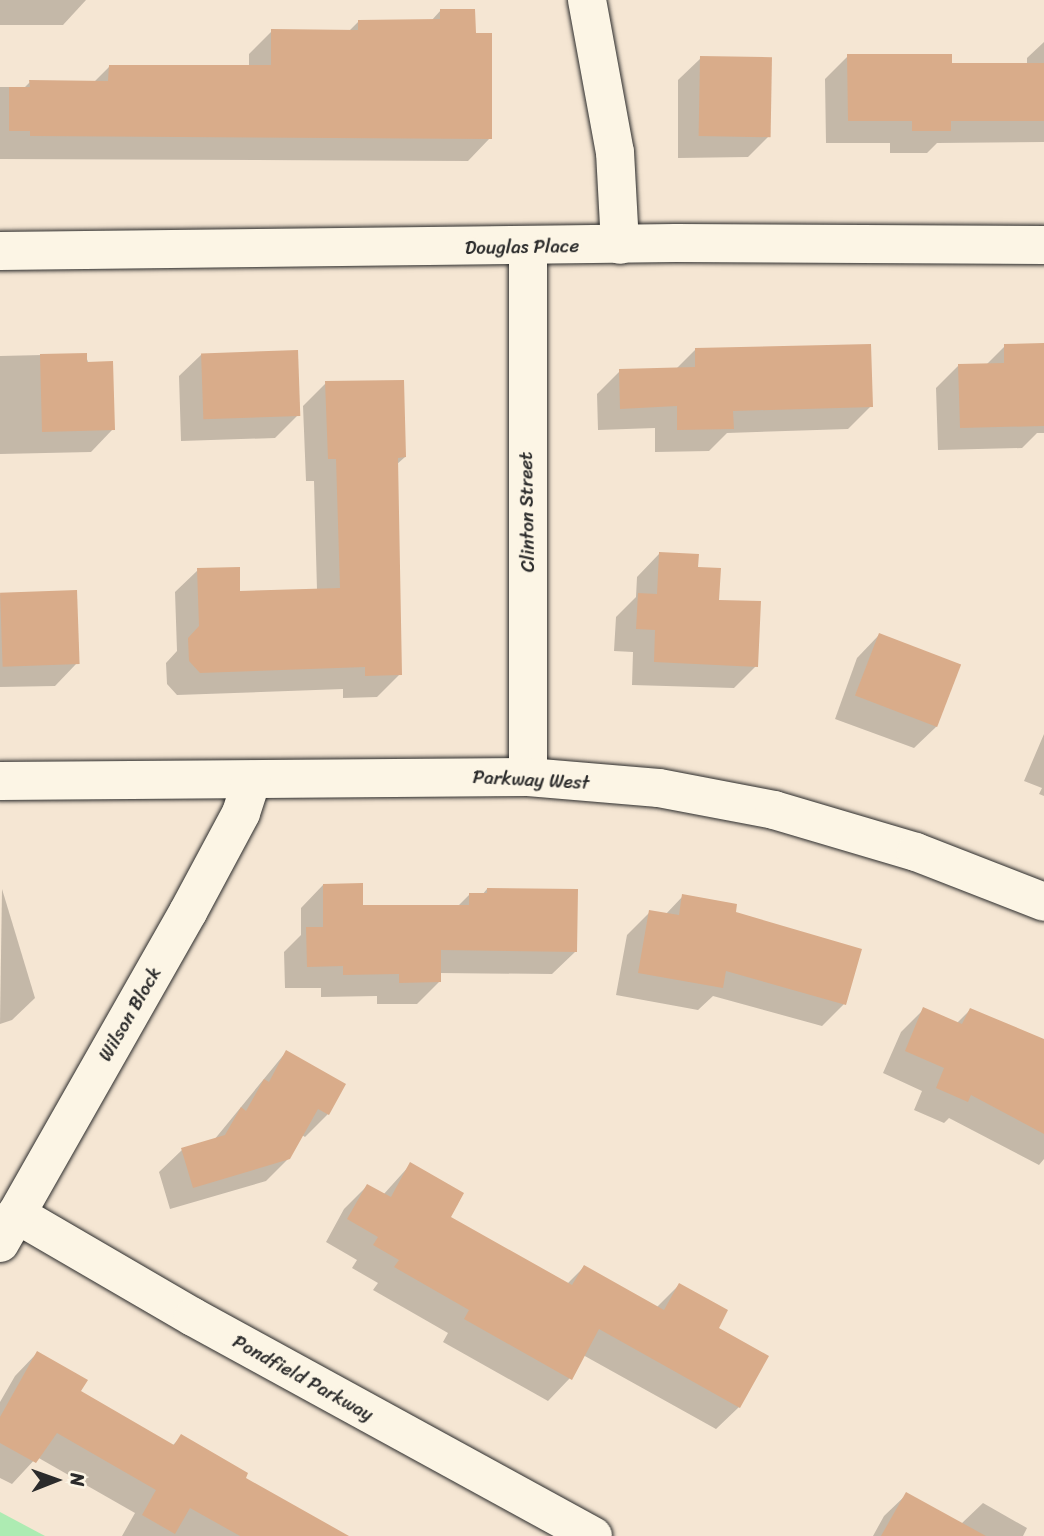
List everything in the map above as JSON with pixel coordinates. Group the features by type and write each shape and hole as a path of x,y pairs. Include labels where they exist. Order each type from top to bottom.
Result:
{"street":[{"path":"587,0 615,152 620,245"},
{"name":"Douglas Place","path":"0,251 620,245 1044,245"},
{"name":"Clinton Street","path":"528,247 528,777"},
{"name":"Parkway West","path":"0,781 528,777 659,788 774,810 916,852 1044,902"},
{"name":"Wilson Block","path":"8,1229 188,912 241,813 252,780"},
{"name":"Pondfield Parkway","path":"8,1229 193,1317 593,1536"}],"green space":[{"path":"0,1512 45,1536 0,1536"}],"building":[{"path":"440,9 475,9 476,33 492,33 492,139 30,136 30,131 9,131 9,87 30,87 29,80 108,81 109,65 271,65 271,29 358,30 358,20 440,19"},
{"path":"847,54 952,54 952,63 1044,63 1044,121 951,121 951,131 912,131 912,121 848,121"},
{"path":"700,56 772,57 771,137 699,136"},
{"path":"1044,343 1044,426 960,428 958,364 1004,363 1004,344"},
{"path":"871,344 873,407 733,411 734,429 677,430 677,406 620,409 619,369 695,367 695,348"},
{"path":"298,350 300,416 203,419 201,353"},
{"path":"87,353 87,362 113,361 115,430 42,432 40,354"},
{"path":"404,380 406,457 398,458 402,675 365,676 365,667 200,673 189,661 188,638 199,626 197,568 240,567 240,591 340,588 336,459 328,459 325,381"},
{"path":"659,552 699,554 698,567 721,568 719,600 761,601 758,667 654,662 655,630 636,629 638,593 657,594"},
{"path":"77,590 80,664 3,667 0,593"},
{"path":"879,633 961,665 937,727 855,696"},
{"path":"363,883 363,905 469,905 469,893 487,893 487,888 578,889 577,952 441,950 441,982 399,983 399,974 343,975 343,966 307,967 306,927 323,927 323,884"},
{"path":"682,894 737,904 736,912 862,949 846,1005 726,971 723,988 638,973 649,910 679,915"},
{"path":"923,1007 962,1024 970,1008 1044,1039 1044,1134 971,1095 968,1102 936,1088 944,1068 905,1051"},
{"path":"286,1050 346,1084 329,1115 318,1109 290,1159 193,1188 181,1148 225,1135 241,1107 246,1111 264,1079 269,1082"},
{"path":"410,1162 464,1193 451,1217 572,1285 584,1265 664,1310 679,1283 728,1310 719,1328 769,1356 740,1408 599,1329 572,1380 464,1319 469,1310 394,1267 399,1260 373,1245 378,1237 347,1219 367,1184 391,1197"},
{"path":"37,1351 88,1380 81,1391 174,1445 181,1434 248,1473 246,1478 349,1536 240,1536 190,1508 175,1534 142,1515 156,1490 57,1433 36,1463 0,1443 0,1417"},
{"path":"906,1492 986,1536 881,1536"}]}
